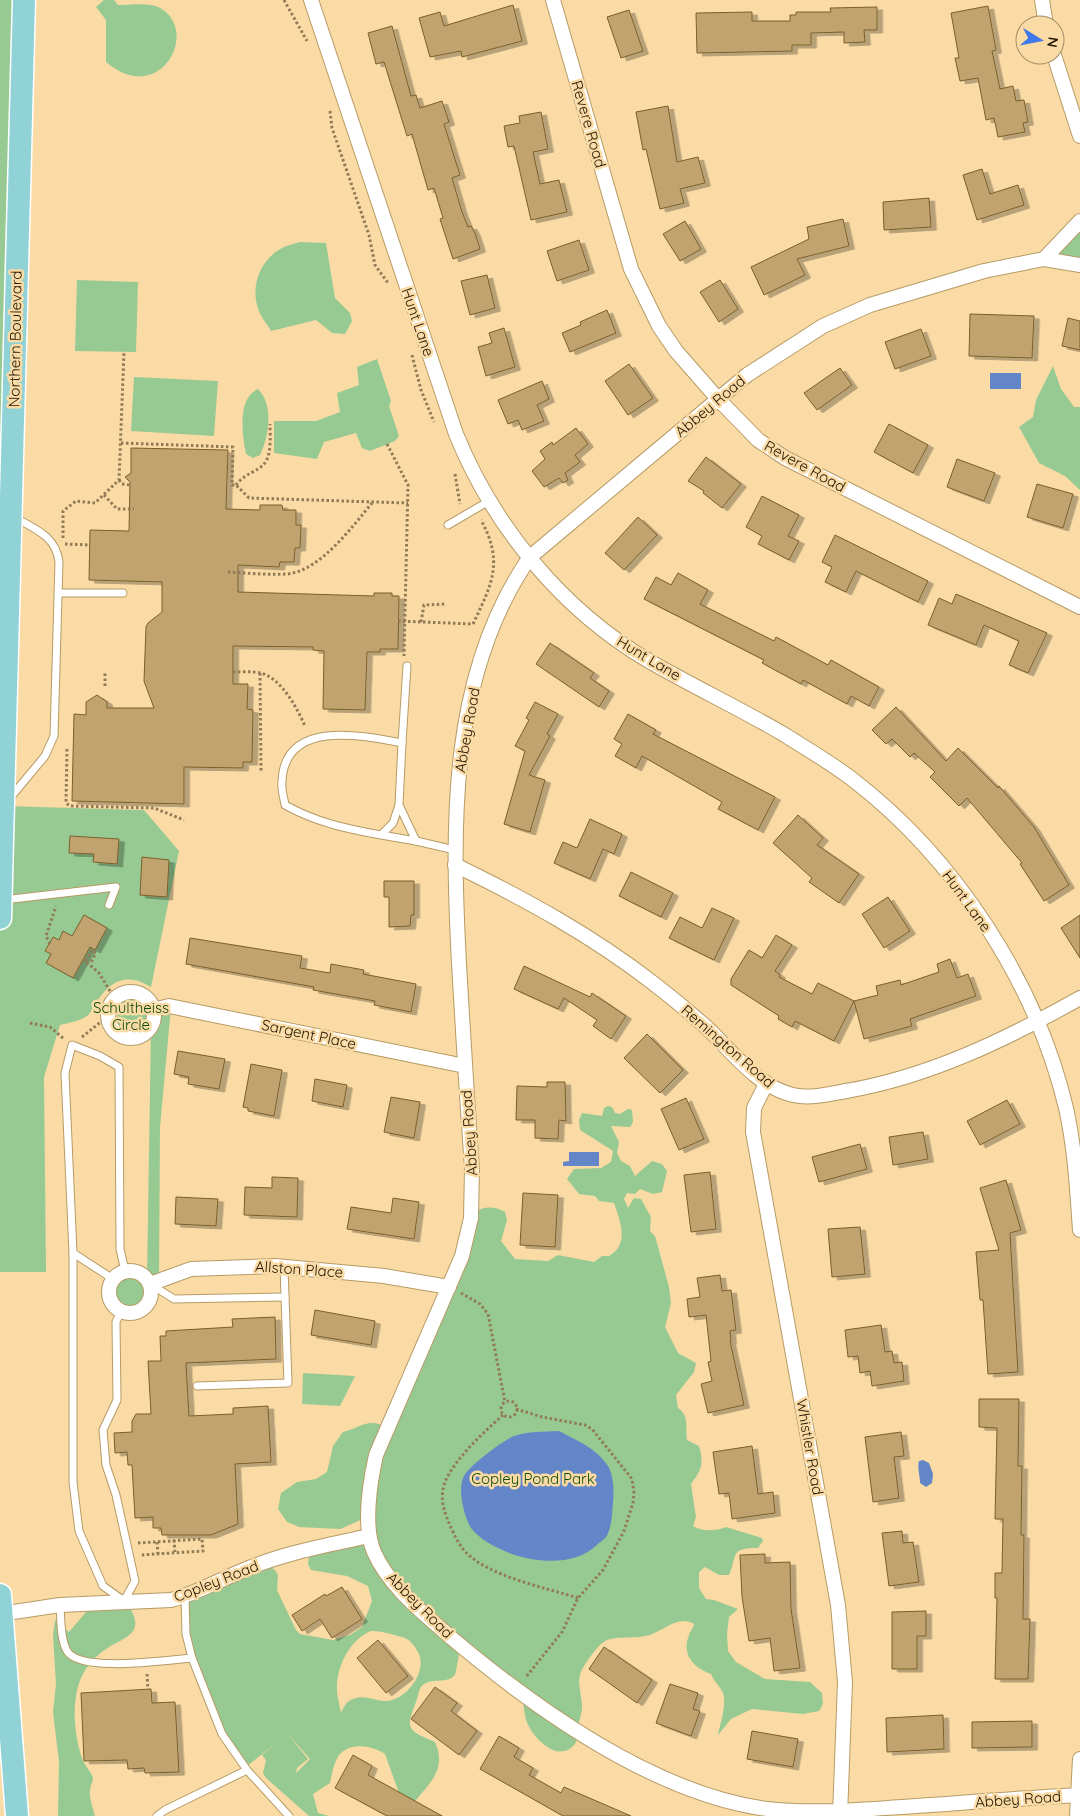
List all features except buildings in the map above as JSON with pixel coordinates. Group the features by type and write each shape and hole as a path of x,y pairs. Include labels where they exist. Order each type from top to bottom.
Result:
{"main road":[{"name":"Northern Boulevard","path":"0,918 3,806 5,516 24,0"},
{"path":"0,1609 18,1816"}],"street":[{"name":"Hunt Lane","path":"311,0 456,434 466,460 488,501 530,557 562,593 619,641 648,660 784,735 851,778 882,805 951,875 997,941 1038,1022 1065,1106 1071,1135 1080,1230"},
{"name":"Revere Road","path":"552,0 631,269 659,326 676,351 718,399 758,440 785,458 1080,607"},
{"path":"1042,0 1044,15"},
{"path":"1057,65 1080,136"},
{"path":"1044,259 1080,221"},
{"name":"Abbey Road","path":"1079,1795 841,1813 765,1808 733,1802 699,1791 623,1756 582,1734 489,1670 396,1586 380,1565 369,1536 370,1487 376,1455 450,1287 466,1245 473,1197 464,1066 455,865 456,799 460,762 474,686 500,612 517,577 530,557 747,375 785,348 823,326 870,305 918,289 984,271 1044,259 1080,265"},
{"name":"Remington Road","path":"455,865 545,910 605,948 653,983 705,1026 766,1084 782,1091 804,1096 874,1086 940,1066 1038,1022 1080,998"},
{"path":"123,993 138,993 145,997 153,1010 152,1026 147,1032 140,1037 125,1038 113,1031 107,1017 108,1010 119,1001 123,993"},
{"name":"Sargent Place","path":"153,1010 168,1006 464,1066"},
{"name":"Whistler Road","path":"766,1084 754,1108 753,1132 843,1641 845,1698 841,1813"},
{"name":"Allston Place","path":"150,1284 191,1269 232,1266 284,1266 384,1276 450,1287"},
{"path":"137,1272 147,1279 150,1284 151,1299 147,1305 135,1313 121,1311 110,1297 110,1285 119,1275 137,1272"},
{"name":"Copley Road","path":"0,1609 124,1601 159,1601 185,1596 259,1564 300,1551 369,1536"},
{"path":"1077,1816 1080,1759"}],"lane":[{"path":"448,525 488,501"},
{"path":"3,806 46,756 54,736 59,562 54,543 44,533 5,516"},
{"path":"58,593 124,592"},
{"path":"381,835 393,823 399,805 407,666"},
{"path":"402,743 356,735 322,735 299,744 285,764 282,783 285,805 304,816 344,828 455,850"},
{"path":"399,805 416,841"},
{"path":"0,900 116,887 108,905"},
{"path":"73,1253 119,1275 119,1067 100,1056 72,1045 65,1073 73,1253 73,1482 80,1531 103,1586 124,1601 135,1581 125,1544 116,1495 106,1465 103,1430 117,1400 116,1322 121,1311"},
{"path":"197,1386 288,1383 284,1266"},
{"path":"150,1284 174,1299 285,1297"},
{"path":"185,1596 186,1634 192,1658 222,1734 247,1770 289,1816"},
{"path":"60,1605 66,1650 73,1658 81,1662 97,1664 192,1658"},
{"path":"157,1816 165,1810 247,1770"}],"path":[{"path":"63,539 63,511 76,501 95,503 119,480 124,352"},
{"path":"236,485 244,476 264,463 269,451 270,424"},
{"path":"121,443 233,447 232,486 236,485 249,498 408,503"},
{"path":"387,444 406,477 408,503 404,656 407,666"},
{"path":"119,480 122,484 130,485"},
{"path":"104,495 117,509 134,509"},
{"path":"228,572 288,574 305,568 330,549 372,502"},
{"path":"398,621 473,624 486,597 495,570 493,546 481,520"},
{"path":"65,544 90,545"},
{"path":"421,622 424,605 446,604"},
{"path":"105,686 106,672"},
{"path":"233,672 260,673 270,678 284,691 305,726"},
{"path":"260,673 260,771"},
{"path":"67,749 66,803 70,806 154,808 184,820"},
{"path":"50,944 46,936 60,894"},
{"path":"90,964 96,953 92,950 84,960 100,973 119,1001"},
{"path":"450,1287 480,1304 488,1314 506,1402"},
{"path":"506,1402 513,1403 516,1409 542,1417 585,1425 592,1429 632,1479 634,1492 624,1531 603,1570 578,1598 562,1632 517,1690"},
{"path":"503,1415 501,1408 506,1402"},
{"path":"503,1415 513,1416 516,1409"},
{"path":"503,1415 457,1461 448,1476 442,1492 442,1505 451,1529 463,1549 478,1562 499,1572 578,1598"},
{"path":"125,1544 202,1539 203,1551 128,1556"},
{"path":"174,1540 175,1552"},
{"path":"157,1542 158,1554"}],"green space":[{"path":"0,0 24,0 3,806 144,810 179,851 151,987 136,980 122,980 104,993 87,1016 77,1021 60,1025 44,1077 46,1272 0,1272"},
{"path":"104,0 114,0 118,5 145,4 156,6 172,19 176,33 175,47 169,61 158,71 143,76 126,74 106,62 106,20 96,7"},
{"path":"1080,221 1080,265 1044,259"},
{"path":"300,242 326,243 335,298 350,313 352,321 345,334 332,333 316,320 271,331 260,314 255,290 263,266 268,259 282,248"},
{"path":"77,280 138,282 136,352 75,351"},
{"path":"377,359 391,401 389,406 399,436 395,441 370,451 362,448 356,433 324,442 317,459 274,453 274,421 316,421 340,412 337,393 359,385 357,367"},
{"path":"1053,366 1061,389 1074,407 1080,407 1080,490 1065,476 1039,463 1019,427 1033,417 1036,400"},
{"path":"134,377 218,381 214,436 131,431"},
{"path":"258,389 266,403 268,430 260,455 253,458 246,454 243,437 243,417 247,400"},
{"name":"Schultheiss Circle","path":"131,992 145,997 153,1010 171,1007 160,1127 159,1281 151,1286 151,1297 146,1306 139,1311 131,1313 115,1308 110,1301 109,1291 113,1279 123,1272 134,1272 147,1278 151,1027 137,1036 126,1037 116,1033 110,1025 108,1015 110,1005 118,997"},
{"name":"Copley Pond Park","path":"612,1107 615,1113 620,1114 628,1109 632,1110 633,1122 630,1127 611,1126 619,1142 617,1153 621,1161 630,1166 635,1176 652,1161 662,1164 667,1171 662,1192 653,1194 640,1189 635,1194 627,1193 624,1199 628,1208 634,1198 641,1199 651,1217 650,1231 655,1236 669,1287 671,1303 665,1327 678,1353 696,1363 694,1372 676,1395 678,1408 686,1418 687,1440 699,1446 702,1462 698,1475 691,1484 696,1517 693,1526 710,1530 726,1527 762,1538 763,1541 758,1548 738,1551 729,1575 719,1575 705,1567 699,1572 699,1588 706,1599 738,1609 729,1617 727,1634 728,1651 736,1662 765,1679 810,1682 822,1693 823,1704 819,1711 803,1714 752,1709 731,1719 718,1735 724,1706 724,1695 711,1674 694,1664 688,1655 687,1642 694,1624 683,1621 645,1636 612,1639 598,1647 585,1665 580,1676 579,1686 582,1709 577,1728 577,1739 573,1746 567,1750 556,1751 543,1744 528,1726 522,1693 443,1635 459,1655 455,1675 452,1678 426,1683 422,1686 410,1722 413,1731 435,1742 439,1761 434,1777 429,1784 412,1805 399,1793 385,1754 369,1747 351,1747 341,1753 337,1759 330,1783 313,1794 318,1813 329,1816 309,1816 266,1778 263,1773 266,1760 262,1755 279,1741 247,1766 223,1731 194,1657 188,1634 187,1598 269,1567 274,1569 278,1575 277,1590 296,1630 300,1634 333,1640 350,1635 362,1627 372,1601 368,1586 347,1576 311,1570 308,1564 309,1556 354,1543 367,1544 363,1519 340,1529 299,1527 287,1522 278,1509 281,1493 297,1482 316,1479 327,1472 333,1446 343,1432 371,1423 376,1423 387,1429 473,1213 489,1208 505,1212 507,1220 501,1241 515,1259 548,1261 558,1255 594,1262 602,1256 609,1256 615,1251 619,1245 622,1232 614,1203 599,1201 595,1196 579,1194 567,1179 574,1169 601,1168 611,1162 613,1151 580,1130 579,1120 582,1113 602,1116 604,1108","holes":["371,1631 390,1634 410,1641 418,1652 420,1659 418,1675 409,1689 395,1699 383,1701 357,1698 347,1703 341,1713 337,1696 337,1681 342,1663 357,1640","287,1733 310,1759 296,1773 297,1768 308,1759"]},
{"path":"303,1373 355,1376 340,1406 302,1404"},
{"path":"96,1608 130,1608 134,1617 134,1630 130,1635 112,1645 91,1662 83,1674 78,1687 75,1708 77,1739 84,1763 93,1778 90,1793 95,1816 58,1816 59,1762 53,1712 56,1684 53,1636 55,1620 69,1632 86,1612"}],"water":[{"path":"990,373 1021,373 1021,389 990,389"},
{"path":"569,1152 599,1152 599,1166 563,1166 563,1162 569,1161"},
{"path":"559,1431 598,1454 610,1470 613,1484 611,1522 604,1539 579,1556 557,1561 545,1561 512,1554 484,1540 471,1528 462,1502 462,1481 467,1471 487,1454 514,1436 531,1432"},
{"path":"923,1460 929,1463 933,1474 932,1483 926,1487 920,1483 918,1469 919,1461"}]}
